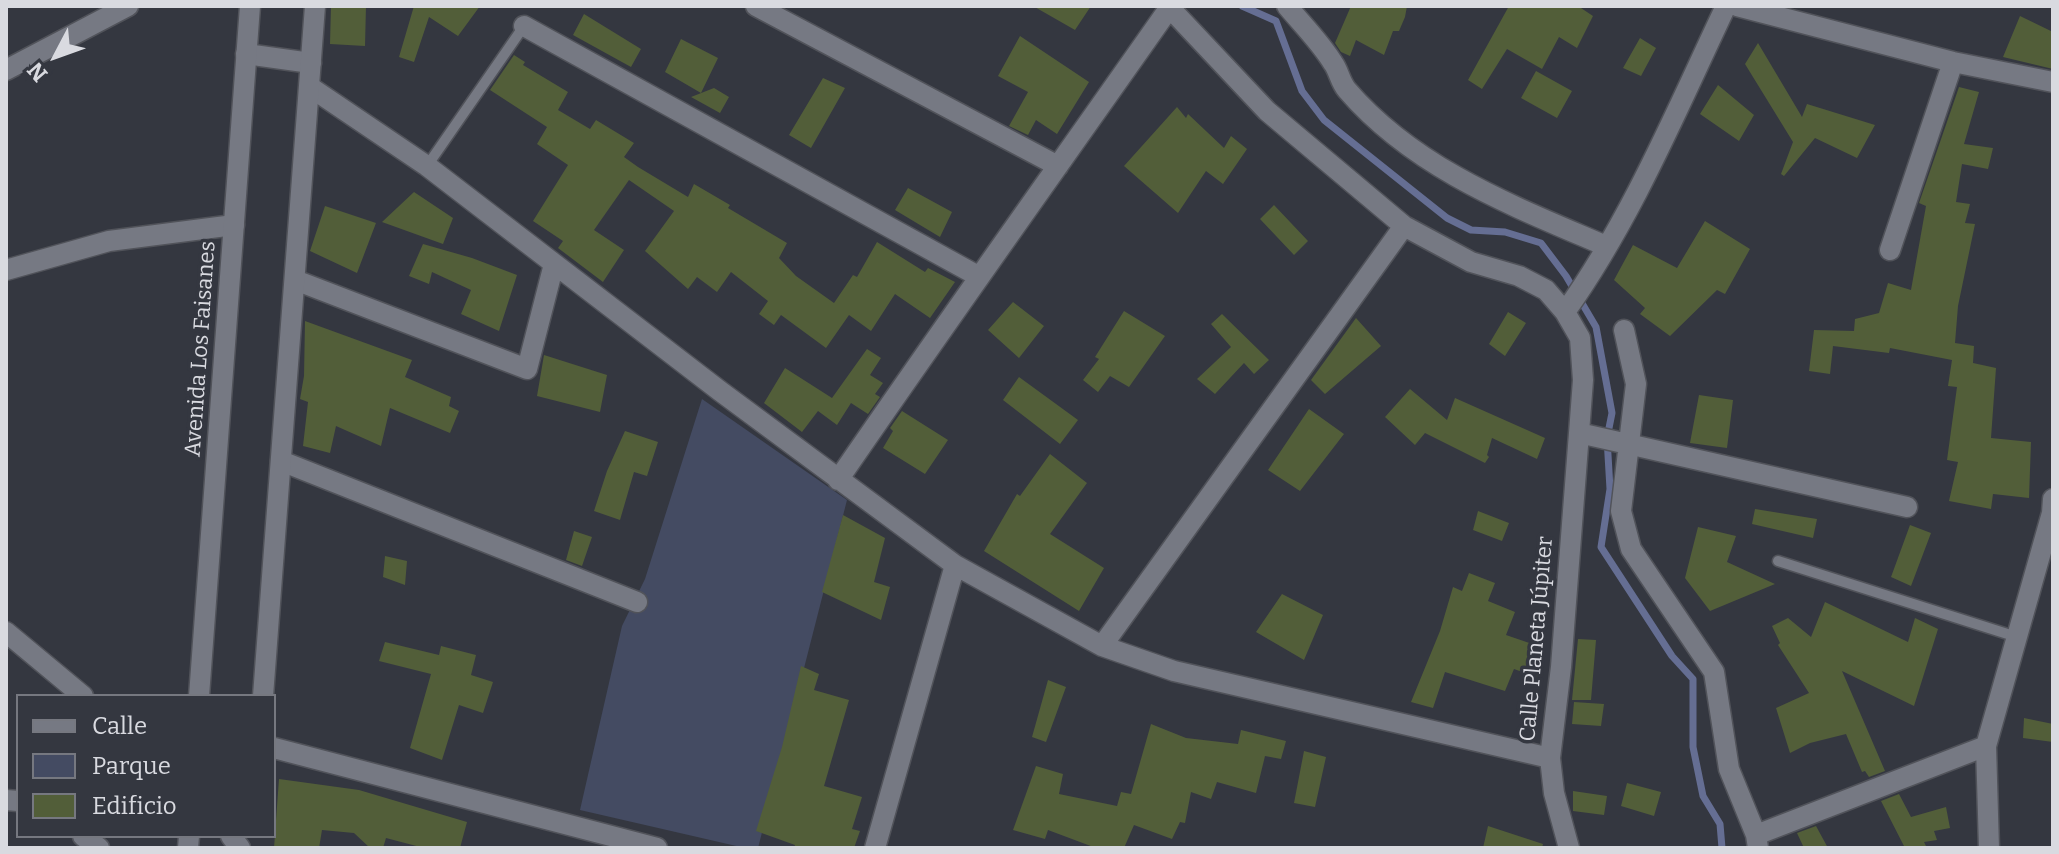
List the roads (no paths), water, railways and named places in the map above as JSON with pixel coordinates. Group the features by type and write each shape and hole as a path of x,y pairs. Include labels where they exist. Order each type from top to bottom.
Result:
{"street":[{"path":"6,70 128,6"},
{"name":"Avenida Los Faisanes","path":"199,694 250,6"},
{"path":"263,694 315,6"},
{"path":"756,6 1058,166"},
{"path":"838,480 1169,6 1267,111 1404,226 1471,262 1519,276 1546,290 1565,312 1586,282 1649,167 1726,6"},
{"path":"1287,6 1334,63 1344,87 1378,122 1429,162 1491,196 1606,246"},
{"path":"1737,6 1953,62 2053,82"},
{"path":"524,26 978,276"},
{"path":"246,54 311,63"},
{"path":"1890,250 1953,62"},
{"path":"310,87 427,166 838,480 955,565 1102,646 1174,671 1550,758"},
{"path":"6,270 109,241 234,225"},
{"path":"1102,646 1404,226"},
{"path":"295,280 527,369 554,264"},
{"name":"Calle Planeta Júpiter","path":"1565,312 1580,338 1583,380 1561,667 1550,758 1554,793 1569,848"},
{"path":"1624,330 1636,384 1621,511 1631,549 1714,672 1729,769 1757,842 1986,746"},
{"path":"1579,433 1907,507"},
{"path":"281,461 637,602"},
{"path":"1989,848 1986,746 2052,513 2053,499"},
{"path":"875,848 955,565"},
{"path":"6,632 81,694"},
{"path":"276,749 583,838 657,848"}],"lane":[{"path":"427,166 524,26"},
{"path":"1778,561 2017,637"}],"waterway":[{"path":"1242,6 1276,21 1302,91 1324,120 1447,218 1471,230 1505,232 1541,243 1566,276 1596,327 1612,413 1607,438 1610,489 1601,547 1672,656 1693,679 1693,747 1703,796 1720,824 1722,848"}]}
